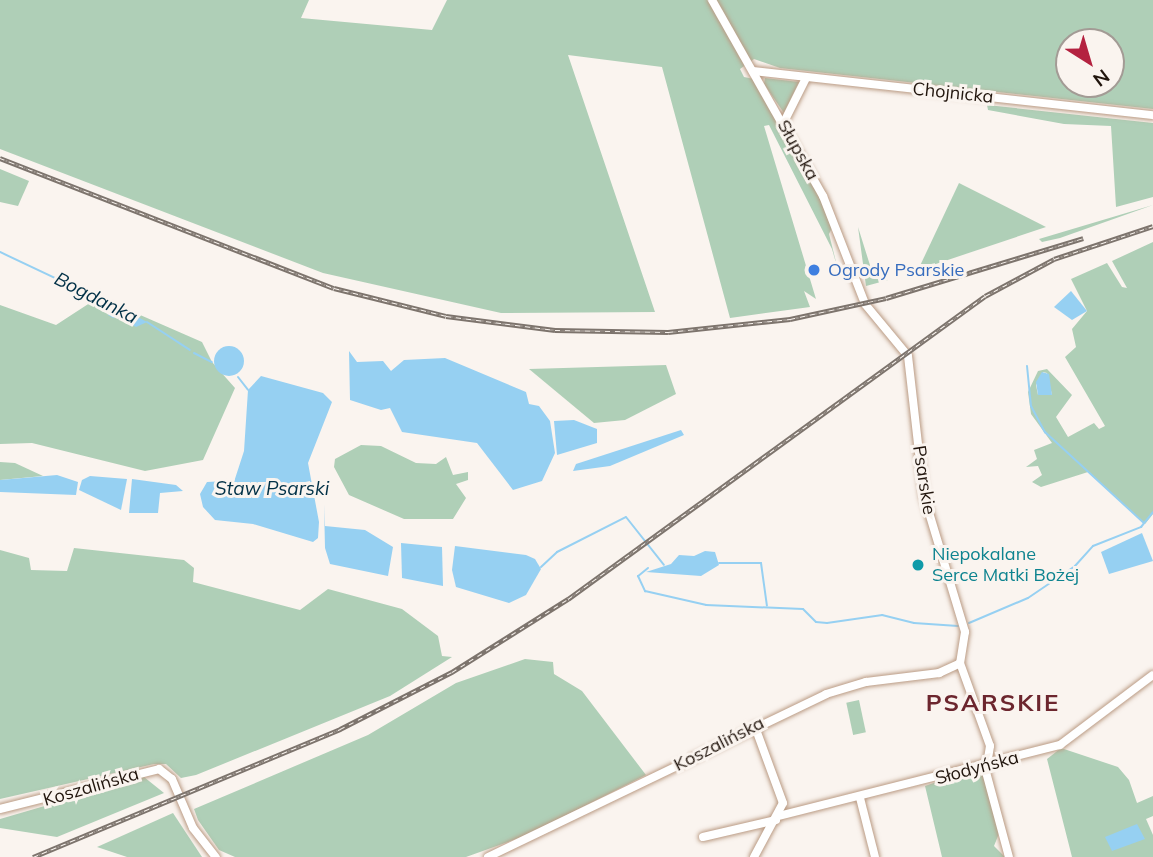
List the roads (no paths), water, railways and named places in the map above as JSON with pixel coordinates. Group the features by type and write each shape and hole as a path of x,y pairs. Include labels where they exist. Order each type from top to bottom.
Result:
{"street":[{"name":"Słupska","path":"712,0 837,225 867,307"},
{"name":"Chojnicka","path":"753,71 1153,116"},
{"path":"783,124 806,78"},
{"name":"Psarskie","path":"867,307 898,338 909,362 924,496 965,632 960,663"},
{"path":"960,663 990,746 986,764 1009,857"},
{"name":"Koszalińska","path":"488,857 843,687 939,673 960,663"},
{"name":"Słodyńska","path":"703,837 1010,759 1069,740 1153,675"},
{"path":"754,857 778,818 782,793 755,727"},
{"path":"990,746 1010,759"},
{"name":"Koszalińska","path":"0,809 159,769 172,779 193,828 216,857"},
{"path":"860,798 875,857"}],"water":[{"path":"1071,291 1087,311 1072,320 1054,307"},
{"path":"111,304 147,322 136,327 118,316 113,318 108,315"},
{"path":"229,346 240,350 244,361 240,372 229,376 218,372 214,361 218,350"},
{"path":"349,351 357,362 383,361 391,371 404,360 445,358 526,392 529,404 539,406 550,421 555,453 542,481 513,490 477,443 402,432 390,408 381,410 350,400"},
{"path":"1042,372 1049,374 1052,395 1038,395 1036,382"},
{"name":"Staw Psarski","path":"261,376 323,393 332,402 308,463 319,522 318,538 313,542 253,524 215,520 203,507 200,494 207,482 226,481 232,488 244,451 248,390"},
{"path":"574,420 597,429 597,443 557,455 554,421"},
{"path":"681,430 684,435 610,466 573,471 576,464"},
{"path":"57,475 78,482 76,495 0,492 0,480"},
{"path":"90,476 127,479 121,510 79,490 82,480"},
{"path":"132,479 176,485 183,491 160,493 158,513 129,513"},
{"path":"324,504 325,526 365,530 393,547 388,576 330,564 325,548"},
{"path":"1142,533 1153,561 1109,574 1101,552"},
{"path":"401,543 442,547 443,586 402,578"},
{"path":"455,546 526,555 535,559 541,569 526,595 509,603 456,587 452,570"},
{"path":"705,551 715,552 719,565 701,576 646,572 671,564 679,555 694,556"},
{"path":"1137,824 1145,839 1112,851 1105,837"}],"waterway":[{"name":"Bogdanka","path":"0,252 110,304"},
{"name":"Bogdanka","path":"147,322 190,350"},
{"name":"Bogdanka","path":"194,353 212,362"},
{"path":"1027,366 1031,406 1045,432 1144,523"},
{"name":"Bogdanka","path":"238,377 248,390"},
{"path":"969,623 1028,598 1075,566 1093,546 1141,527 1153,512"},
{"path":"541,567 557,552 626,517 664,565"},
{"path":"719,563 761,563 767,606"},
{"path":"648,568 638,576 645,591 706,605 803,609 816,622 827,623 882,615 914,623 958,626"}],"railway":[{"path":"0,158 334,288 446,316 555,330 668,332 790,319 886,298 1083,238"},
{"path":"33,857 340,729 452,672 568,599 985,296 1054,259 1153,226"}],"place":[{"name":"Ogrody Psarskie","path":"814,270"},
{"name":"Niepokalane Serce Matki Bożej","path":"918,565"}],"district":[{"name":"PSARSKIE","path":"993,703"}]}
